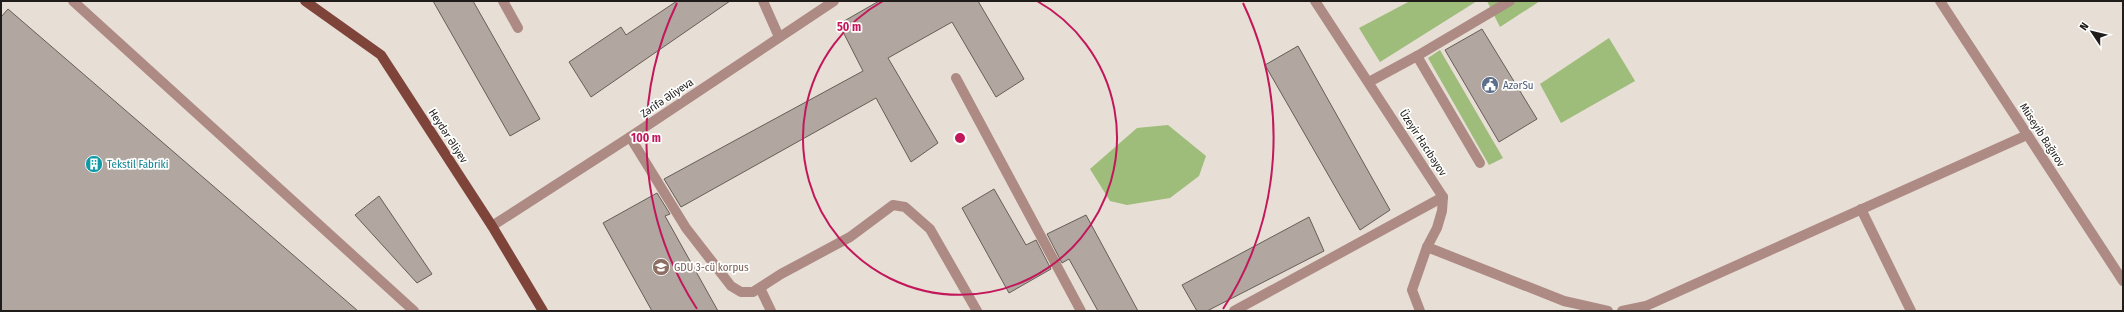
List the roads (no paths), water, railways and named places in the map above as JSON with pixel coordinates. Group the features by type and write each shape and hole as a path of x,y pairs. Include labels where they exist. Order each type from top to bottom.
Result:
{"main road":[{"name":"Heydər Əliyev","path":"305,1 381,55 492,226 542,311"}],"street":[{"path":"73,1 414,311"},
{"path":"503,1 518,28"},
{"path":"763,1 779,37"},
{"name":"Zərifə Əliyeva","path":"492,226 630,137 834,1"},
{"name":"Üzeyir Hacıbəyov","path":"1316,1 1443,197"},
{"path":"1369,82 1417,56 1510,1"},
{"name":"Müseyib Bağırov","path":"1940,1 2123,282"},
{"path":"1417,56 1480,163"},
{"path":"956,78 1081,311"},
{"path":"1622,311 1646,306 2027,134"},
{"path":"630,137 686,228 731,286 741,292 753,292 781,274 850,237 893,205 904,207 930,229 977,311"},
{"path":"1420,311 1412,290 1427,247 1442,211 1443,197"},
{"path":"1234,311 1443,197"},
{"path":"1861,209 1911,311"},
{"path":"1427,247 1564,301 1608,311"},
{"path":"760,288 771,311"}],"place":[{"name":"AzərSu","path":"1490,85"},
{"name":"Tekstil Fabriki","path":"94,164"},
{"name":"GDU 3-cü korpus","path":"661,267"}]}
